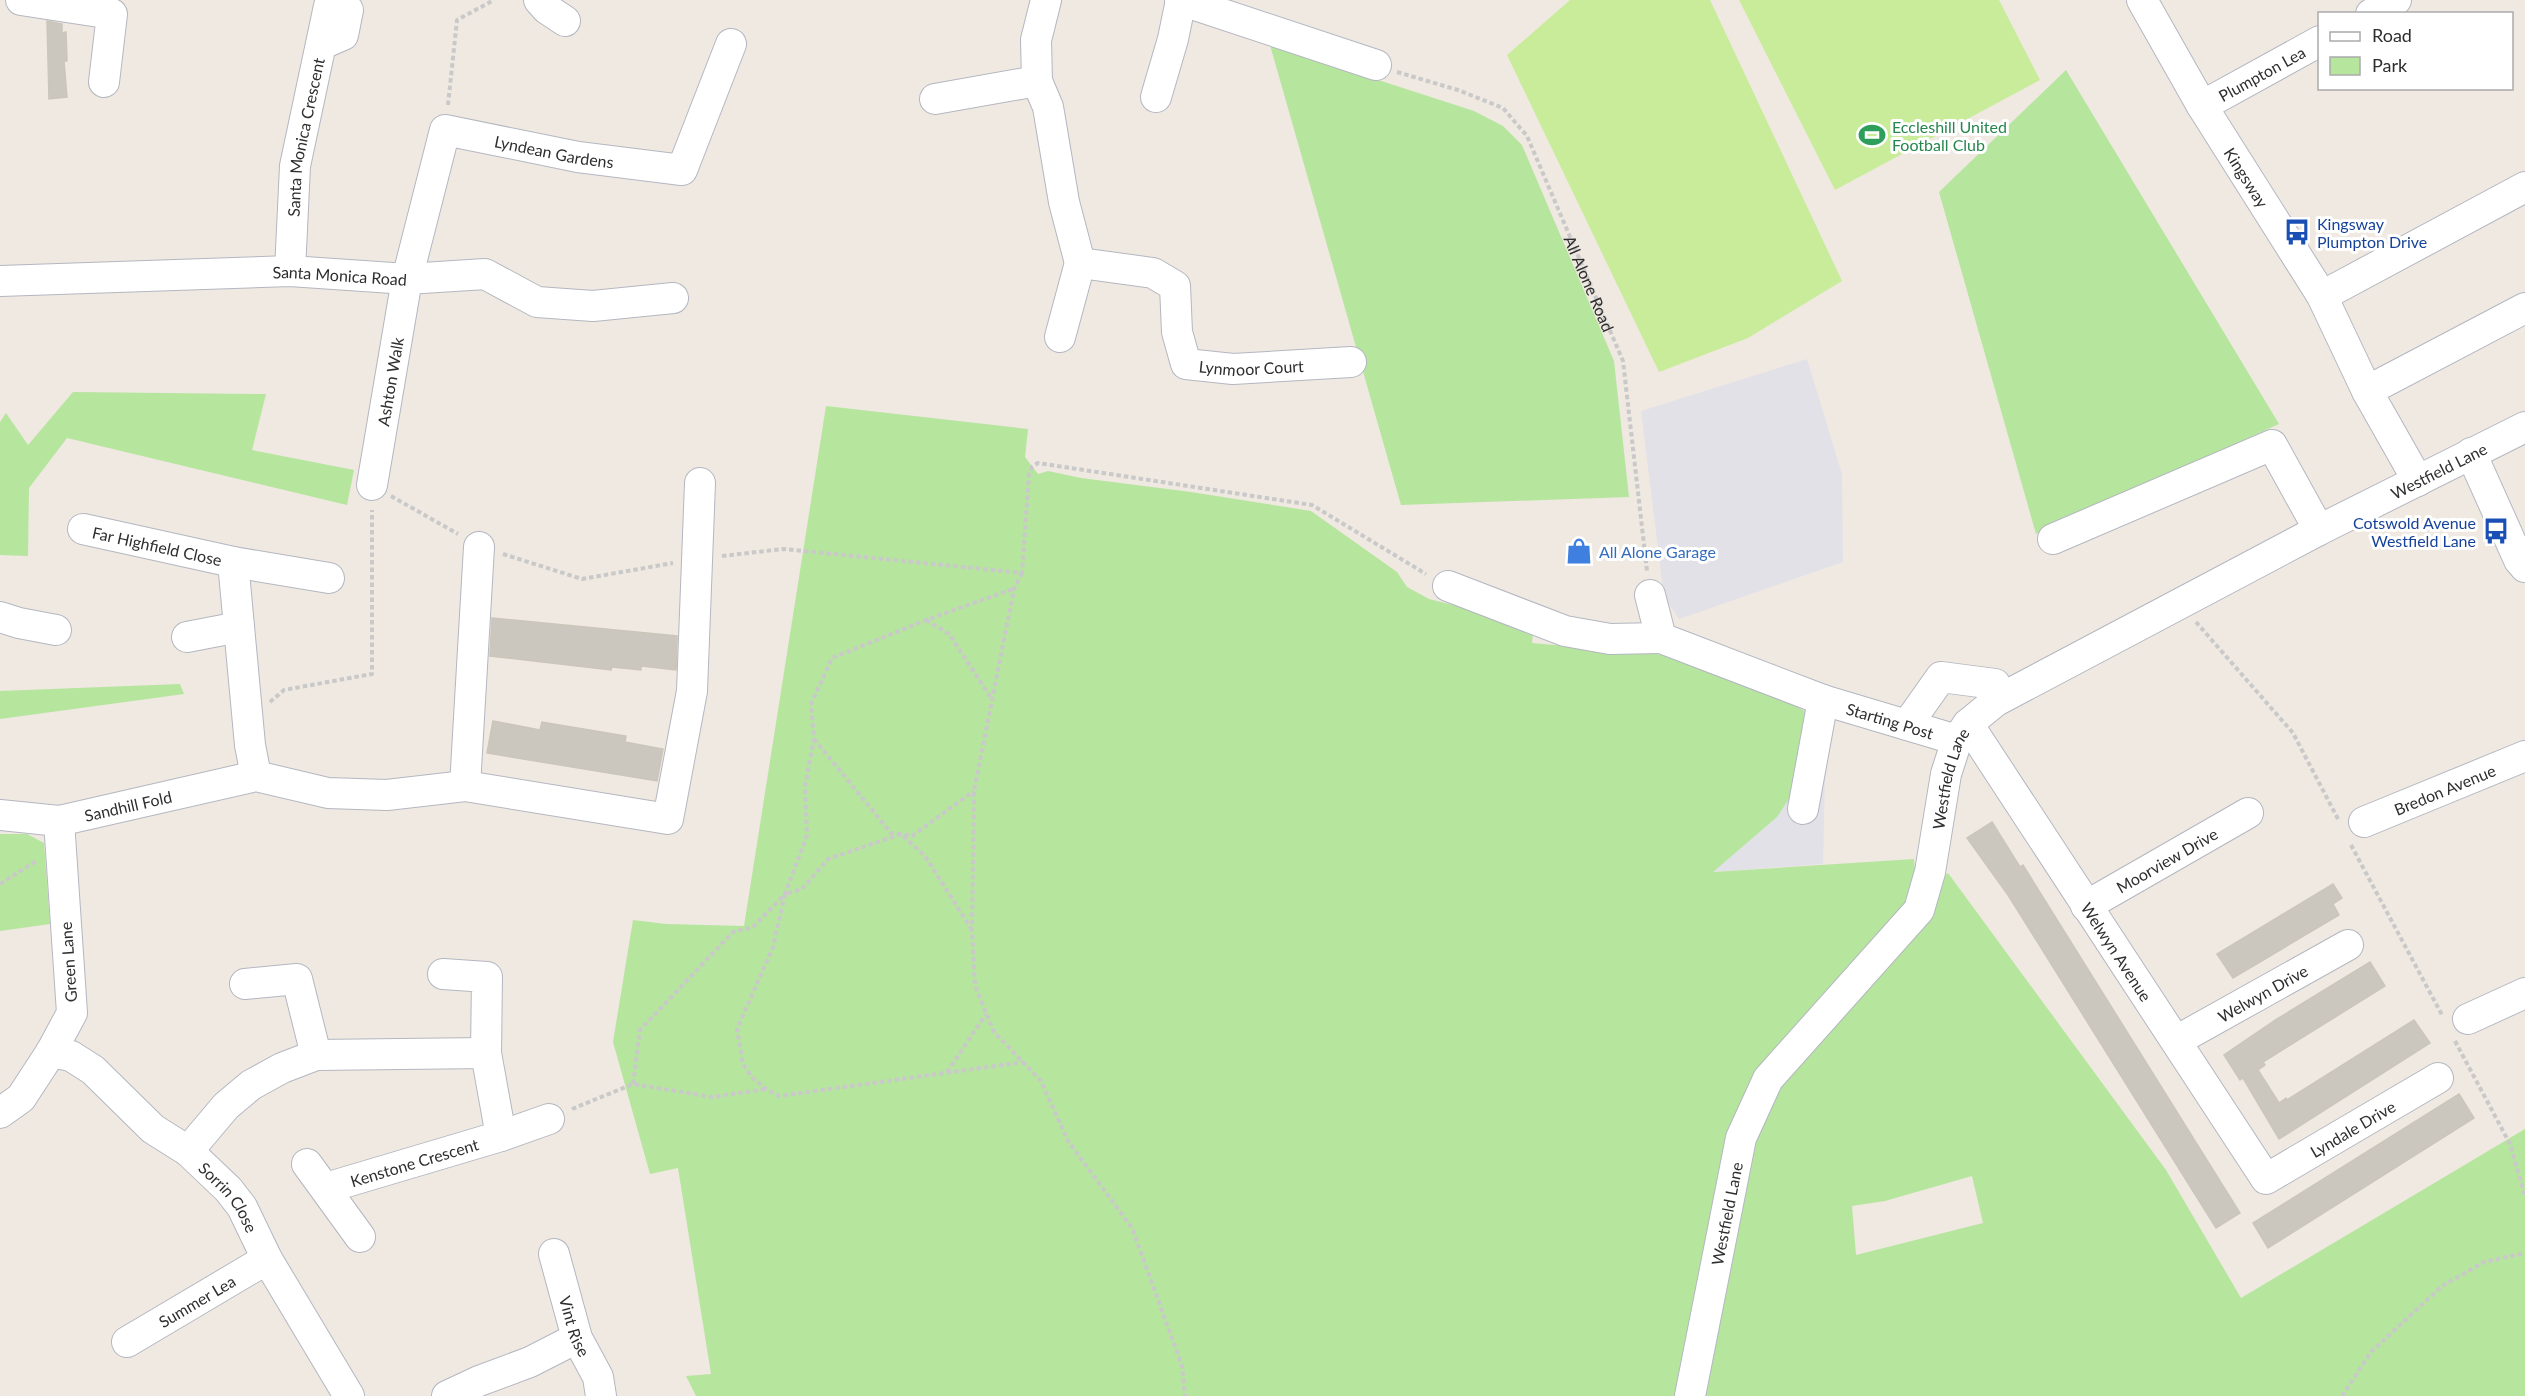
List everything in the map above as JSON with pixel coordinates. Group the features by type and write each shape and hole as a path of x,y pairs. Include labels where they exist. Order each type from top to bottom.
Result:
{"street":[{"path":"21,0 112,14 104,82"},
{"path":"539,0 547,9 565,21"},
{"path":"1046,0 1035,40 1037,81 1048,107 1064,202 1080,262 1060,337"},
{"path":"1156,97 1173,39 1181,0 1376,65"},
{"name":"Kingsway","path":"2142,0 2202,106 2322,296 2367,391 2418,481"},
{"path":"2375,12 2396,0"},
{"name":"Santa Monica Crescent","path":"290,271 295,166 329,6"},
{"name":"Plumpton Lea","path":"2202,106 2318,43"},
{"name":"Lyndean Gardens","path":"445,130 578,157 682,170 732,44"},
{"path":"934,99 1037,81"},
{"path":"408,279 445,130"},
{"path":"2322,296 2525,187"},
{"name":"Lynmoor Court","path":"1080,262 1153,273 1175,286 1177,332 1186,364 1233,369 1351,362"},
{"name":"Santa Monica Road","path":"0,281 290,271 408,279 485,274 537,302 593,306 673,298"},
{"name":"Ashton Walk","path":"372,485 408,279"},
{"path":"2367,391 2525,308"},
{"name":"Westfield Lane","path":"1690,1396 1741,1138 1768,1079 1919,910 1930,872 1946,774 1963,732 1996,701 2319,530 2525,428"},
{"path":"2053,538 2272,445 2319,530"},
{"path":"2471,453 2519,560 2525,567"},
{"path":"256,776 328,793 387,795 465,786 668,819 692,691 700,483"},
{"name":"Far Highfield Close","path":"83,529 233,562 329,578"},
{"path":"465,786 479,547"},
{"name":"Far Highfield Close","path":"233,562 250,745 256,776"},
{"path":"1448,586 1564,631 1610,639 1661,638 1822,700 1803,809"},
{"path":"1650,595 1661,638"},
{"path":"0,617 56,630"},
{"path":"187,637 239,627"},
{"path":"1906,725 1941,677 1995,684"},
{"name":"Starting Post","path":"1822,700 1906,725 1963,732"},
{"name":"Welwyn Avenue","path":"1963,732 2086,906 2266,1179"},
{"name":"Bredon Avenue","path":"2352,830 2525,756"},
{"name":"Sandhill Fold","path":"0,815 59,833 256,776"},
{"name":"Moorview Drive","path":"2086,906 2248,813"},
{"name":"Green Lane","path":"0,1113 21,1098 51,1052 72,1013 59,833"},
{"name":"Welwyn Drive","path":"2176,1041 2348,945"},
{"name":"Kenstone Crescent","path":"443,974 487,977 486,1053 501,1136"},
{"path":"245,984 297,979 316,1055"},
{"path":"2455,1025 2525,993"},
{"name":"Sorrin Close","path":"51,1052 71,1056 93,1070 153,1129 188,1151 213,1174 242,1207 267,1259 349,1396"},
{"path":"188,1151 226,1106 251,1085 282,1068 316,1055 486,1053"},
{"name":"Lyndale Drive","path":"2266,1179 2438,1078"},
{"name":"Kenstone Crescent","path":"326,1188 501,1136 549,1119"},
{"path":"307,1164 360,1237"},
{"name":"Vint Rise","path":"554,1254 577,1338 598,1377 600,1396"},
{"name":"Summer Lea","path":"127,1342 267,1259"},
{"path":"447,1396 530,1362 577,1338"}],"path":[{"path":"445,130 457,20 494,0"},
{"name":"All Alone Road","path":"1376,65 1458,90 1503,108 1527,136 1623,361 1650,595"},
{"path":"1185,1396 1182,1366 1132,1228 1068,1141 1041,1081 994,1032 975,986 972,931 974,791 1014,589 1022,573 1029,474 1032,467 1038,463 1312,505 1448,586"},
{"path":"372,485 479,547 582,579 697,559 783,549 1022,573"},
{"path":"264,707 284,690 372,674 372,485"},
{"path":"1014,589 926,620 832,658 811,704 814,739 805,787 807,835 785,894 773,947 737,1029 743,1064 752,1077 779,1096 1024,1062"},
{"path":"2180,603 2292,733 2352,830 2455,1025 2510,1144 2525,1196"},
{"path":"926,620 949,634 992,699"},
{"path":"814,739 891,833 912,836 974,791"},
{"path":"0,884 59,833"},
{"path":"633,1084 640,1030 733,932 753,927 785,894 802,889 828,859 901,834"},
{"path":"901,834 925,856 972,931"},
{"path":"946,1073 986,1013"},
{"path":"549,1119 633,1084 712,1097 766,1089"},
{"path":"2342,1396 2372,1352 2442,1286 2484,1262 2525,1253"}],"shaded area":[{"path":"1807,359 1842,474 1843,562 1679,619 1664,597 1641,411"},
{"path":"1826,732 1823,864 1712,872 1777,817"}],"green space":[{"path":"1570,0 1710,0 1842,281 1748,338 1659,372 1507,55"},
{"name":"Eccleshill United Football Club","path":"1739,0 1999,0 2040,80 1835,190"},
{"path":"1270,45 1474,111 1503,126 1522,145 1614,361 1629,497 1401,505"},
{"path":"2066,70 2279,424 2036,534 1939,192"},
{"path":"73,392 266,394 252,450 354,470 347,505 67,438 29,488 28,556 0,555 0,422 6,413 28,445"},
{"path":"826,406 1028,429 1025,457 1038,474 1048,471 1081,478 1311,511 1397,572 1407,587 1429,599 1534,625 1532,643 1666,655 1789,702 1811,715 1804,776 1777,817 1713,872 1914,859 1916,887 1906,916 1782,1052 1677,1396 696,1396 686,1376 711,1374 678,1168 650,1174 613,1042 633,920 666,924 744,926"},
{"path":"180,684 184,694 0,719 0,691"},
{"path":"0,834 27,834 44,843 50,924 0,931"},
{"path":"1948,873 2166,1170 2241,1298 2525,1129 2525,1396 1701,1396 1740,1190 1764,1104 1940,879","holes":["1972,1176 1983,1223 1856,1255 1852,1206 1885,1201"]}],"building":[{"path":"47,21 62,24 62,33 66,32 67,61 64,61 67,97 49,99"},
{"path":"492,618 677,636 676,670 641,666 641,670 612,667 611,670 490,656"},
{"path":"493,721 540,730 542,722 626,736 625,742 663,749 657,781 487,753"},
{"path":"1992,822 2020,867 2023,865 2240,1213 2216,1228 2008,895 1967,838"},
{"path":"2333,884 2342,898 2333,904 2339,915 2233,978 2217,954"},
{"path":"2370,962 2385,986 2263,1062 2265,1065 2258,1070 2279,1103 2414,1020 2430,1043 2279,1139 2243,1078 2240,1080 2224,1055 2277,1019"},
{"path":"2459,1094 2474,1118 2268,1248 2253,1223"}],"place":[{"name":"Eccleshill United Football Club","path":"1872,135"},
{"name":"Kingsway Plumpton Drive","path":"2297,232"},
{"name":"Cotswold Avenue Westfield Lane","path":"2496,531"},
{"name":"All Alone Garage","path":"1579,551"}]}
